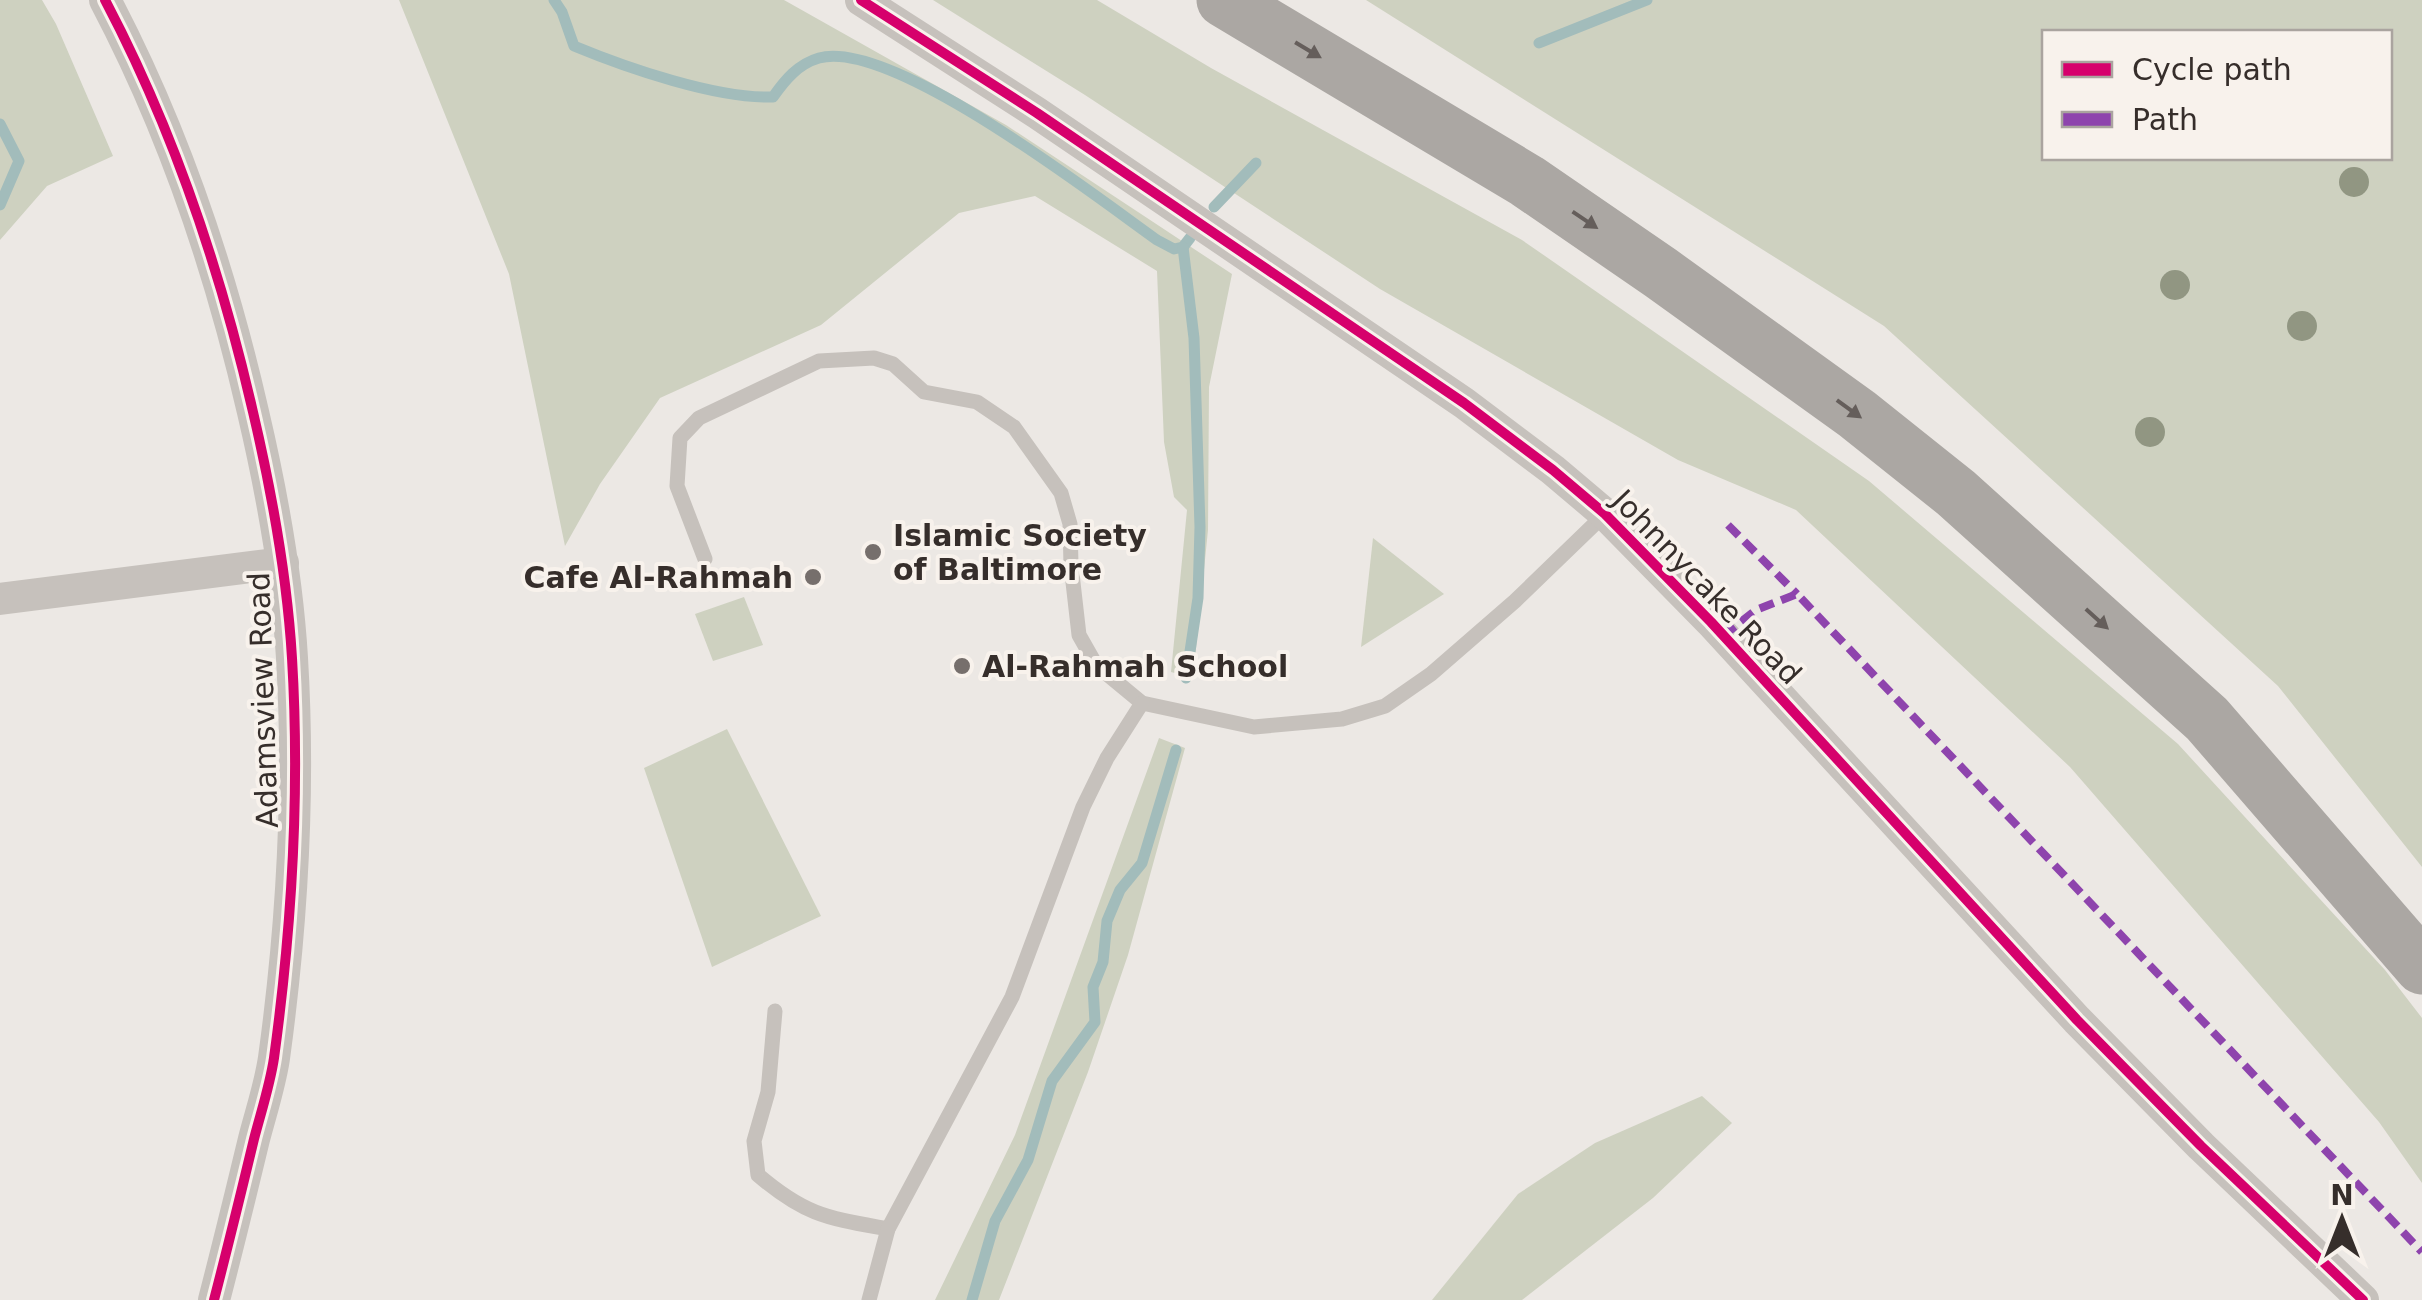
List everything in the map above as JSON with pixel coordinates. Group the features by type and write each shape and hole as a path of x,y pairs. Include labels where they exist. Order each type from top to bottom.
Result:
{"highway":[{"path":"1224,0 1526,181 1661,272 1956,493 2207,719 2422,967"}],"street":[{"name":"Adamsview Road","path":"106,0 201,217 238,345 284,563 292,658 295,780 291,910 273,1062 214,1300"},
{"name":"Johnnycake Road","path":"860,0 1037,113 1464,404 1554,470 1605,514 1710,622 2077,1020 2209,1154 2363,1300"},
{"path":"0,600 284,563"}],"lane":[{"path":"705,559 676,486 680,438 699,418 819,361 874,358 892,364 924,392 977,402 1014,427 1042,464 1061,493 1070,524 1078,634 1096,665 1142,703 1254,727 1342,719 1385,706 1431,674 1605,514"},
{"path":"869,1300 888,1229 1012,997 1082,807 1142,703"},
{"path":"775,1012 768,1092 754,1141 758,1174 790,1202 828,1218 888,1229"}],"green space":[{"path":"0,0 42,0 113,156 47,186 0,240"},
{"path":"399,0 784,0 1006,125 1232,274 1209,387 1208,530 1193,678 1171,672 1187,510 1174,497 1164,442 1157,271 1035,196 959,213 821,325 660,398 600,484 565,546 509,274"},
{"path":"933,0 1097,0 1211,68 1522,240 1869,481 2178,744 2385,970 2422,1018 2422,1183 2379,1122 2070,767 1796,510 1678,460 1380,289"},
{"path":"1366,0 2422,0 2422,867 2278,686 1884,326"},
{"path":"1373,538 1444,594 1361,647"},
{"path":"744,597 763,645 713,661 695,614"},
{"path":"727,729 821,916 712,967 644,768"},
{"path":"1159,738 1185,748 1128,955 1088,1072 999,1300 935,1300 1015,1135"},
{"path":"1702,1096 1732,1123 1653,1198 1522,1300 1432,1300 1518,1194 1595,1143"}],"waterway":[{"path":"554,0 574,46 699,88 773,97 798,68 819,58 852,58 894,72 992,125 1157,240 1174,249 1183,247 1190,238"},
{"path":"1539,43 1647,0"},
{"path":"0,124 19,161 0,205"},
{"path":"1214,207 1256,163"},
{"path":"1183,247 1194,338 1200,527 1198,598 1186,678"},
{"path":"972,1300 995,1221 1028,1160 1052,1081 1095,1022 1093,987 1103,962 1107,921 1120,890 1142,863 1176,750"}],"marked path":[{"path":"1728,525 1797,594"},
{"path":"1723,636 1756,610 1797,594 2422,1252"}],"cycle path":[{"path":"105,0 153,99 226,305 266,473 290,627 295,808 280,1008 270,1078 214,1300"},
{"path":"861,0 1037,113 1464,403 1605,514 1711,622 2077,1020 2201,1146 2363,1300"}],"place":[{"name":"Islamic Society of Baltimore","path":"873,552"},
{"name":"Cafe Al-Rahmah","path":"813,577"},
{"name":"Al-Rahmah School","path":"962,666"}]}
